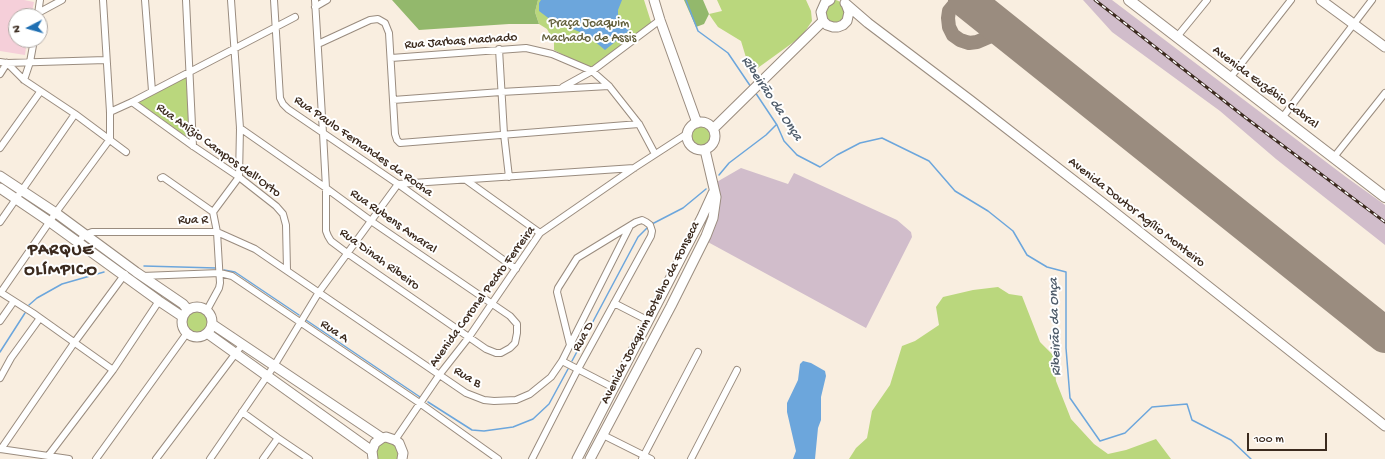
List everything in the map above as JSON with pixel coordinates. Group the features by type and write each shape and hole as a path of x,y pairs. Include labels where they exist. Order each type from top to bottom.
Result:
{"main road":[{"name":"Avenida Euzébio Cabral","path":"1129,0 1176,38 1385,197"}],"street":[{"path":"48,8 62,0"},
{"path":"103,0 110,112 110,139 0,292 40,318 113,370"},
{"path":"145,0 152,91"},
{"path":"186,0 193,146"},
{"path":"213,212 239,177 240,128 231,0"},
{"name":"Rua Paulo Fernandes da Rocha","path":"274,0 280,98 283,104 516,269"},
{"path":"315,3 327,0"},
{"path":"654,0 697,123"},
{"path":"713,128 823,21 821,12 822,7 830,0"},
{"path":"1176,38 1207,0"},
{"path":"1230,78 1291,0"},
{"path":"1321,0 1385,47"},
{"path":"1282,118 1372,0"},
{"name":"Avenida Doutor Agílio Monteiro","path":"823,21 827,25 833,27 843,25 847,20 849,12 843,2"},
{"name":"Avenida Doutor Agílio Monteiro","path":"843,2 1385,426"},
{"name":"Rua Dinah Ribeiro","path":"315,3 326,188 326,231 328,236 331,241 346,253 469,337 496,353 501,353 515,343"},
{"path":"110,112 295,17"},
{"path":"318,44 370,20 378,19 385,23 389,33 393,100 397,140 400,143 639,124"},
{"path":"560,88 592,71 660,20"},
{"name":"Avenida Doutor Agílio Monteiro","path":"847,20 868,23"},
{"path":"24,80 33,48"},
{"name":"Rua Jarbas Machado","path":"391,58 526,48 552,54 592,71 609,86 639,124 655,154"},
{"path":"499,49 504,134 509,177"},
{"path":"0,62 106,60"},
{"path":"0,74 7,63"},
{"path":"7,63 24,80 40,92 75,114 126,152"},
{"path":"393,100 609,86"},
{"path":"0,148 40,92"},
{"path":"1334,157 1385,92"},
{"name":"Rua Anízio Campos dell'Orto","path":"132,102 239,177 276,206 283,214 286,225 287,270"},
{"path":"0,222 75,114"},
{"path":"697,123 706,123 713,128 715,137 709,148 705,150 697,150 690,145 688,141 688,133 690,128 697,123"},
{"name":"Rua Rubens Amaral","path":"240,128 371,221 510,316 517,324 515,343"},
{"name":"Avenida Coronel Pedro Ferreira","path":"395,440 440,374 469,337 540,233 634,168 688,133"},
{"name":"Avenida Joaquim Botelho da Fonseca","path":"590,459 671,306 706,236 713,218 716,198 705,150"},
{"path":"210,459 274,366 319,292 346,253 398,184 634,168"},
{"path":"0,176 22,192 56,213 84,235 182,304 186,313 183,326 187,333 191,336 200,337 207,333 212,324 212,319 207,310 198,307 186,313"},
{"path":"161,178 213,212 217,232 220,273 219,288 207,310"},
{"path":"466,180 540,233"},
{"path":"0,188 50,222 159,301 186,313"},
{"path":"577,459 649,321 714,191"},
{"name":"Rua D","path":"532,459 578,369 651,236 652,231 650,225 642,220 630,226"},
{"path":"570,345 558,297 558,288 577,258 630,226"},
{"name":"Rua B","path":"319,292 466,393 484,400 516,400 530,394 542,386 551,377 570,345 630,226"},
{"name":"Rua R","path":"84,235 92,232 217,232 255,249 319,292"},
{"path":"78,243 84,235"},
{"path":"69,459 1,449 74,343 130,266"},
{"name":"Rua A","path":"142,276 220,273 232,276 498,459"},
{"path":"0,322 14,301"},
{"path":"48,456 113,370 159,301"},
{"path":"614,303 649,321"},
{"path":"0,378 11,358 40,318"},
{"path":"212,324 382,438"},
{"path":"96,459 187,333"},
{"path":"207,333 372,455 375,443 386,437 399,443 404,457"},
{"path":"156,459 242,345"},
{"path":"643,457 698,352"},
{"path":"562,360 614,388"},
{"path":"691,459 737,370"},
{"path":"242,412 309,459"},
{"path":"603,435 643,457 651,459"},
{"path":"263,459 278,438"}],"shaded area":[{"path":"0,0 24,0 34,2 33,8 8,8 8,48 26,48 25,55 0,51"},
{"path":"1083,0 1112,0 1385,205 1385,245 1276,159 1220,111 1112,32"},
{"path":"741,168 788,184 794,173 897,220 911,232 912,237 866,328 706,241 715,183"}],"green space":[{"path":"392,0 538,0 535,12 539,24 509,24 419,30"},
{"name":"Praça Joaquim Machado de Assis","path":"538,0 644,0 652,25 592,70 554,50 554,42 547,29 539,24 535,12"},
{"path":"684,0 703,0 709,14 704,24 696,27"},
{"path":"717,0 806,0 811,11 812,21 802,36 755,70 748,64 741,41 718,27 709,14 722,11"},
{"path":"836,0 843,3 847,10 841,24 829,23 824,9 832,1"},
{"path":"186,77 191,140 138,102"},
{"path":"701,124 710,127 713,136 710,145 701,148 692,145 689,136 692,127"},
{"path":"998,287 1009,294 1022,296 1040,342 1053,355 1056,381 1071,419 1094,444 1108,454 1126,450 1156,439 1171,459 849,459 856,448 867,438 872,411 890,385 902,346 915,341 939,325 936,307 943,297 973,290"},
{"path":"197,310 205,314 209,322 205,330 197,334 189,330 185,322 189,314"},
{"path":"387,441 396,445 399,451 397,459 377,459 375,452 378,446"}],"water":[{"path":"541,0 622,0 618,10 620,24 630,30 605,50 587,35 551,20 539,11 539,3"},
{"path":"803,361 811,363 825,371 826,376 821,397 821,420 818,428 815,459 793,459 796,451 787,412 787,403 798,380 800,364"}],"waterway":[{"name":"Ribeirão da Onça","path":"686,0 698,31 728,53 751,87"},
{"name":"Ribeirão da Onça","path":"755,92 777,125 784,141 797,155 820,167 837,155 860,143 882,138 929,161 955,191 988,211 1013,231 1027,255 1047,267 1066,272 1066,348 1070,398 1100,441 1125,433 1152,407 1187,404 1192,420 1231,440 1251,459"},
{"path":"719,175 729,163 766,135 776,125"},
{"path":"652,224 683,208 706,189"},
{"path":"572,361 638,237 649,226"},
{"path":"144,266 216,268"},
{"path":"224,270 235,272 299,315"},
{"path":"29,305 37,298 62,284 104,272"},
{"path":"0,352 25,313"},
{"path":"306,320 420,397"},
{"path":"428,402 472,430 484,431 513,427 533,419 549,404 568,369"}],"taxiway":[{"path":"958,0 949,11 948,18 949,27 953,35 960,40 969,43 977,42 997,34 1013,37"}],"runway":[{"path":"966,0 1385,335"}],"railway":[{"path":"1095,0 1246,118 1385,222"}],"district":[{"name":"PARQUE OLÍMPICO","path":"61,261"}]}
